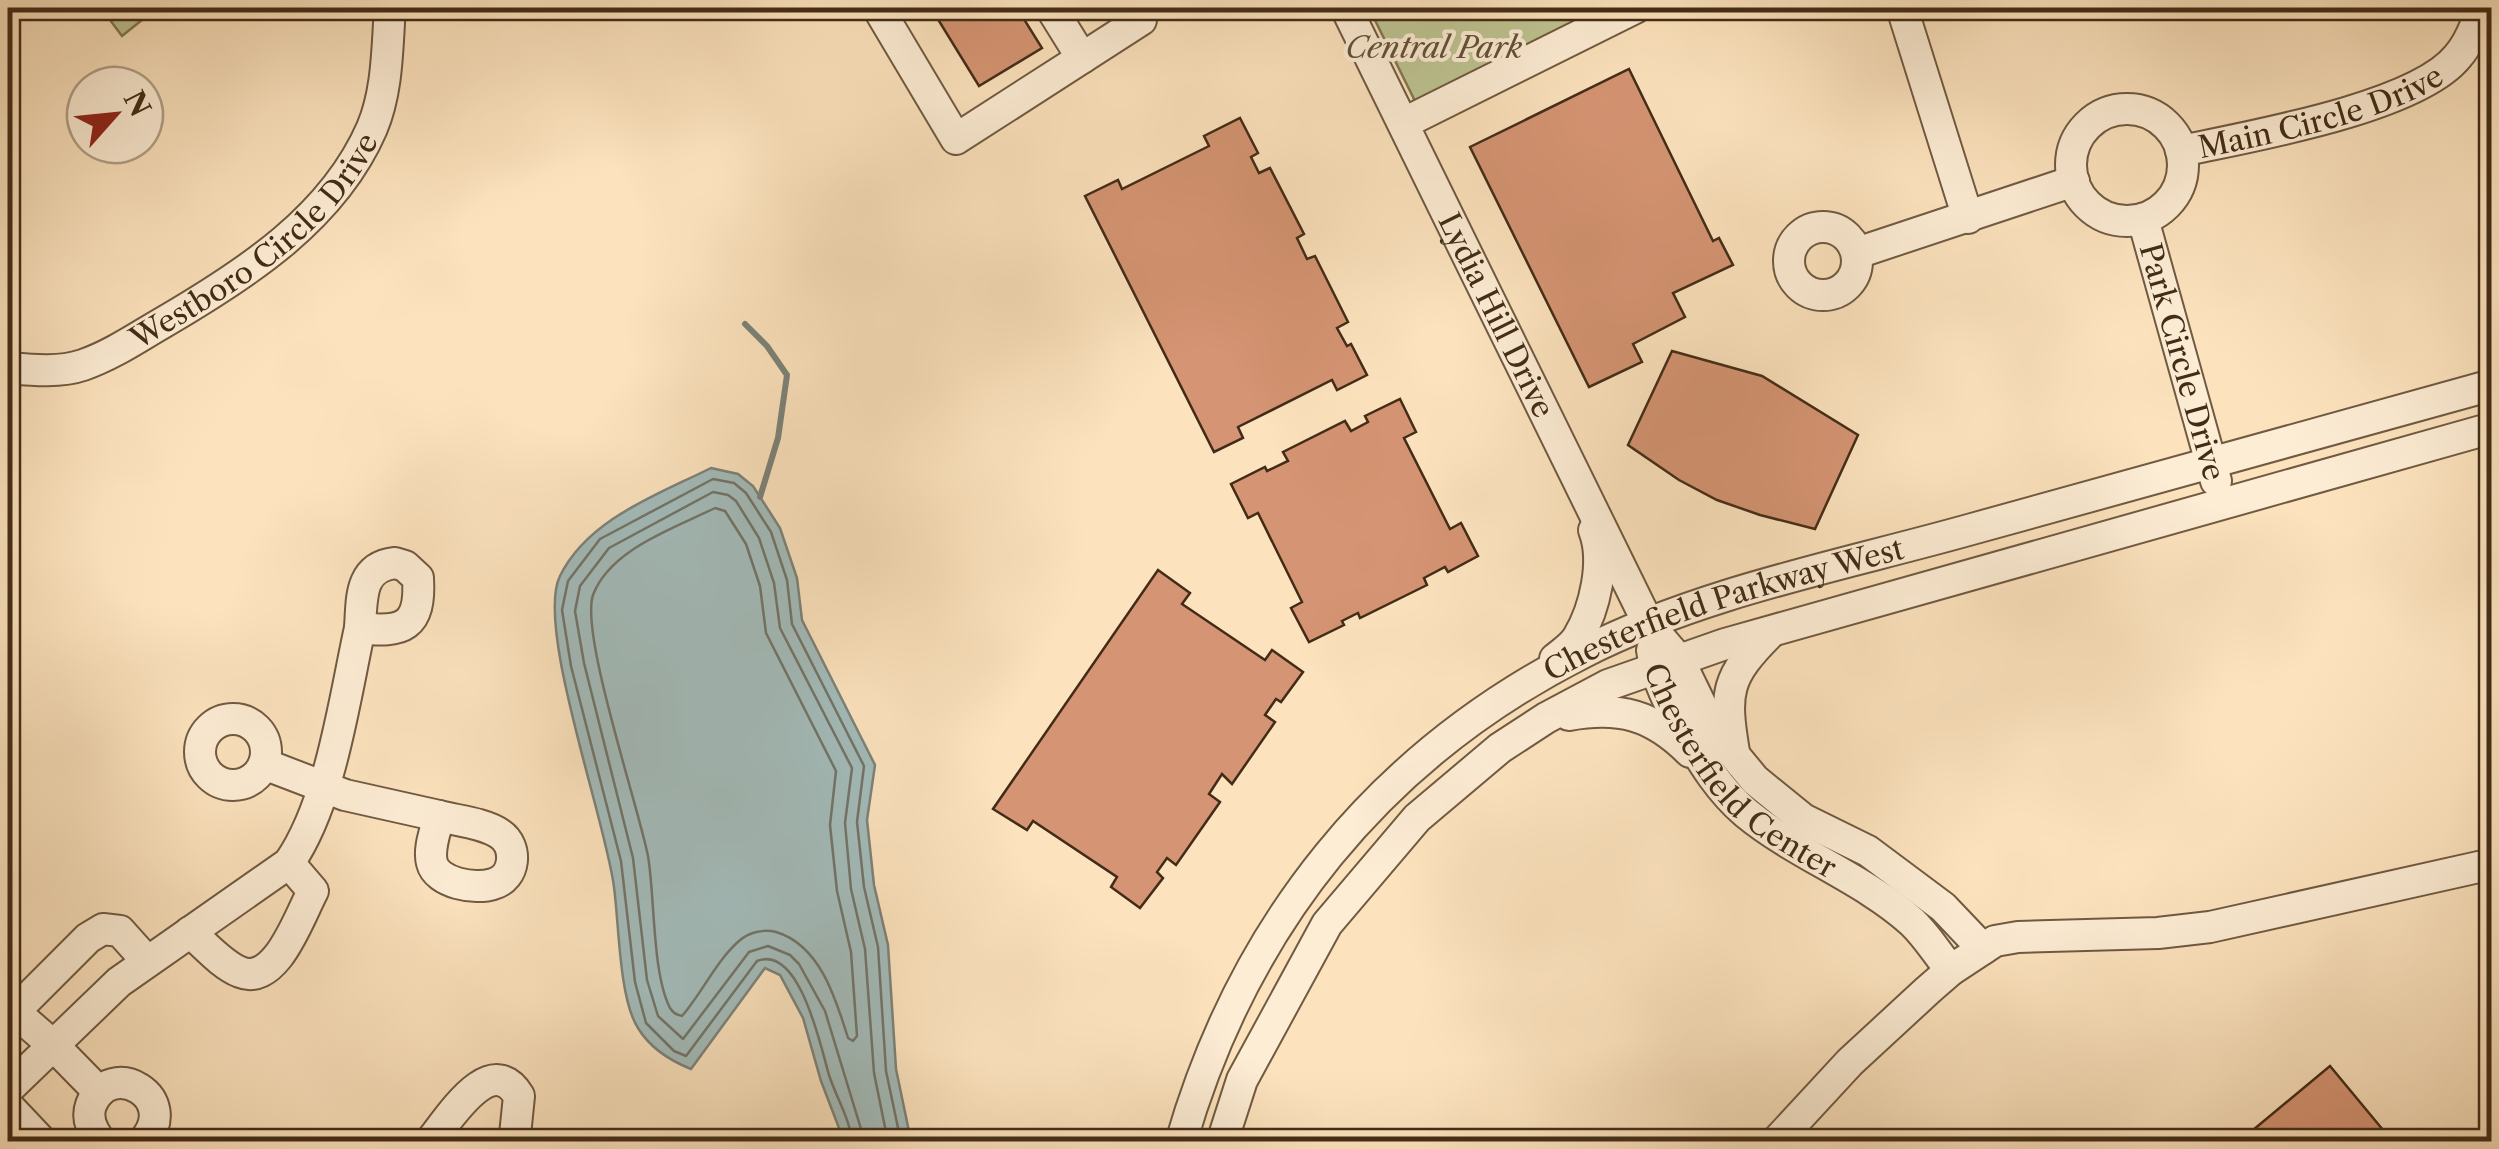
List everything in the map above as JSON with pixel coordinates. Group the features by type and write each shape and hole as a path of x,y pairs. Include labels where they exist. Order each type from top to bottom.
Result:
{"street":[{"name":"Westboro Circle Drive","path":"8,368 69,368 115,351 220,290 328,200 353,166 373,126 383,94 390,8"},
{"path":"878,8 956,139 1141,20 1132,8"},
{"path":"1051,8 1082,58"},
{"name":"Lydia Hill Drive","path":"1346,8 1650,625"},
{"path":"1404,123 1635,8"},
{"path":"1902,8 1968,218"},
{"name":"Main Circle Drive","path":"2180,150 2334,115 2412,89 2458,57 2482,8"},
{"name":"Main Circle Drive","path":"2074,181 2075,144 2085,128 2100,116 2118,110 2154,116 2169,127 2180,150 2182,180 2174,197 2160,211 2143,219"},
{"path":"1857,253 2074,181 2094,210 2109,218 2143,219"},
{"name":"Park Circle Drive","path":"2143,219 2222,503"},
{"name":"Chesterfield Parkway West","path":"1181,1142 1197,1087 1229,1012 1265,942 1313,874 1365,811 1408,770 1522,687 1584,652 1726,597 2492,385"},
{"name":"Chesterfield Parkway West","path":"1222,1142 1242,1080 1327,924 1416,818 1500,748 1546,718 1608,685 1772,630 2492,428"},
{"path":"1522,687 1577,640 1597,585 1598,540 1565,452"},
{"name":"Chesterfield Center","path":"1650,625 1667,664 1755,780 1804,819 1868,850 1942,907 1983,949"},
{"path":"8,1089 146,960 289,863 310,829 360,628"},
{"path":"1734,755 1727,714 1730,685 1742,661 1772,630"},
{"name":"Chesterfield Center","path":"1667,664 1672,710 1706,768 1747,814 1868,890 1914,924 1951,970"},
{"path":"1546,718 1601,709 1640,715 1682,744 1706,768"},
{"path":"264,764 322,787 439,816"},
{"path":"190,932 235,971 256,975 270,968 312,891 289,863"},
{"path":"1776,1142 1850,1062 1951,970 1995,942 2018,936 2158,934 2210,927 2492,864"},
{"path":"99,1092 11,1009 88,938 103,929 120,931 146,960"},
{"path":"433,1140 475,1088 486,1080 496,1080 511,1084 519,1096 515,1135 510,1142"},
{"path":"102,1142 94,1133 89,1111 99,1092 118,1083 129,1083 147,1094 155,1114 154,1124 143,1142"},
{"path":"8,1106 42,1142"}],"green space":[{"path":"101,8 157,8 122,36"},
{"name":"Central Park","path":"1369,8 1601,8 1415,101"}],"water":[{"path":"711,468 738,474 753,486 780,528 797,578 802,620 875,765 867,820 874,885 888,945 896,1069 911,1141 844,1141 803,1018 780,975 765,968 691,1069 669,1058 643,1035 627,999 614,887 564,679 555,601 560,576 588,539 626,511"}],"building":[{"path":"931,8 1017,8 1042,48 979,86"},
{"path":"1629,69 1713,241 1719,238 1733,265 1673,293 1685,317 1633,344 1642,362 1589,387 1470,147"},
{"path":"1240,118 1258,153 1251,157 1259,173 1270,168 1304,234 1297,238 1307,259 1315,256 1348,322 1337,328 1347,346 1351,344 1367,375 1337,390 1332,380 1238,427 1243,438 1214,452 1085,196 1118,180 1122,189 1209,146 1204,136"},
{"path":"1672,351 1762,376 1858,435 1815,529 1717,500 1628,445"},
{"path":"1400,399 1416,432 1404,438 1450,529 1461,523 1478,556 1448,572 1445,567 1424,578 1427,585 1360,618 1358,613 1342,621 1344,625 1309,642 1291,608 1302,602 1258,513 1248,518 1231,484 1265,467 1267,471 1288,461 1283,452 1345,421 1351,431 1368,422 1365,416"},
{"path":"1158,570 1190,593 1182,604 1265,660 1272,650 1303,672 1281,702 1276,699 1265,715 1275,722 1232,784 1222,774 1209,794 1220,802 1176,865 1167,858 1157,872 1163,878 1140,908 1111,887 1117,877 1033,821 1027,830 993,809"},
{"path":"2330,1066 2393,1142 2221,1142 2247,1135"}],"waterway":[{"path":"745,324 787,375 778,438 760,497"}]}
